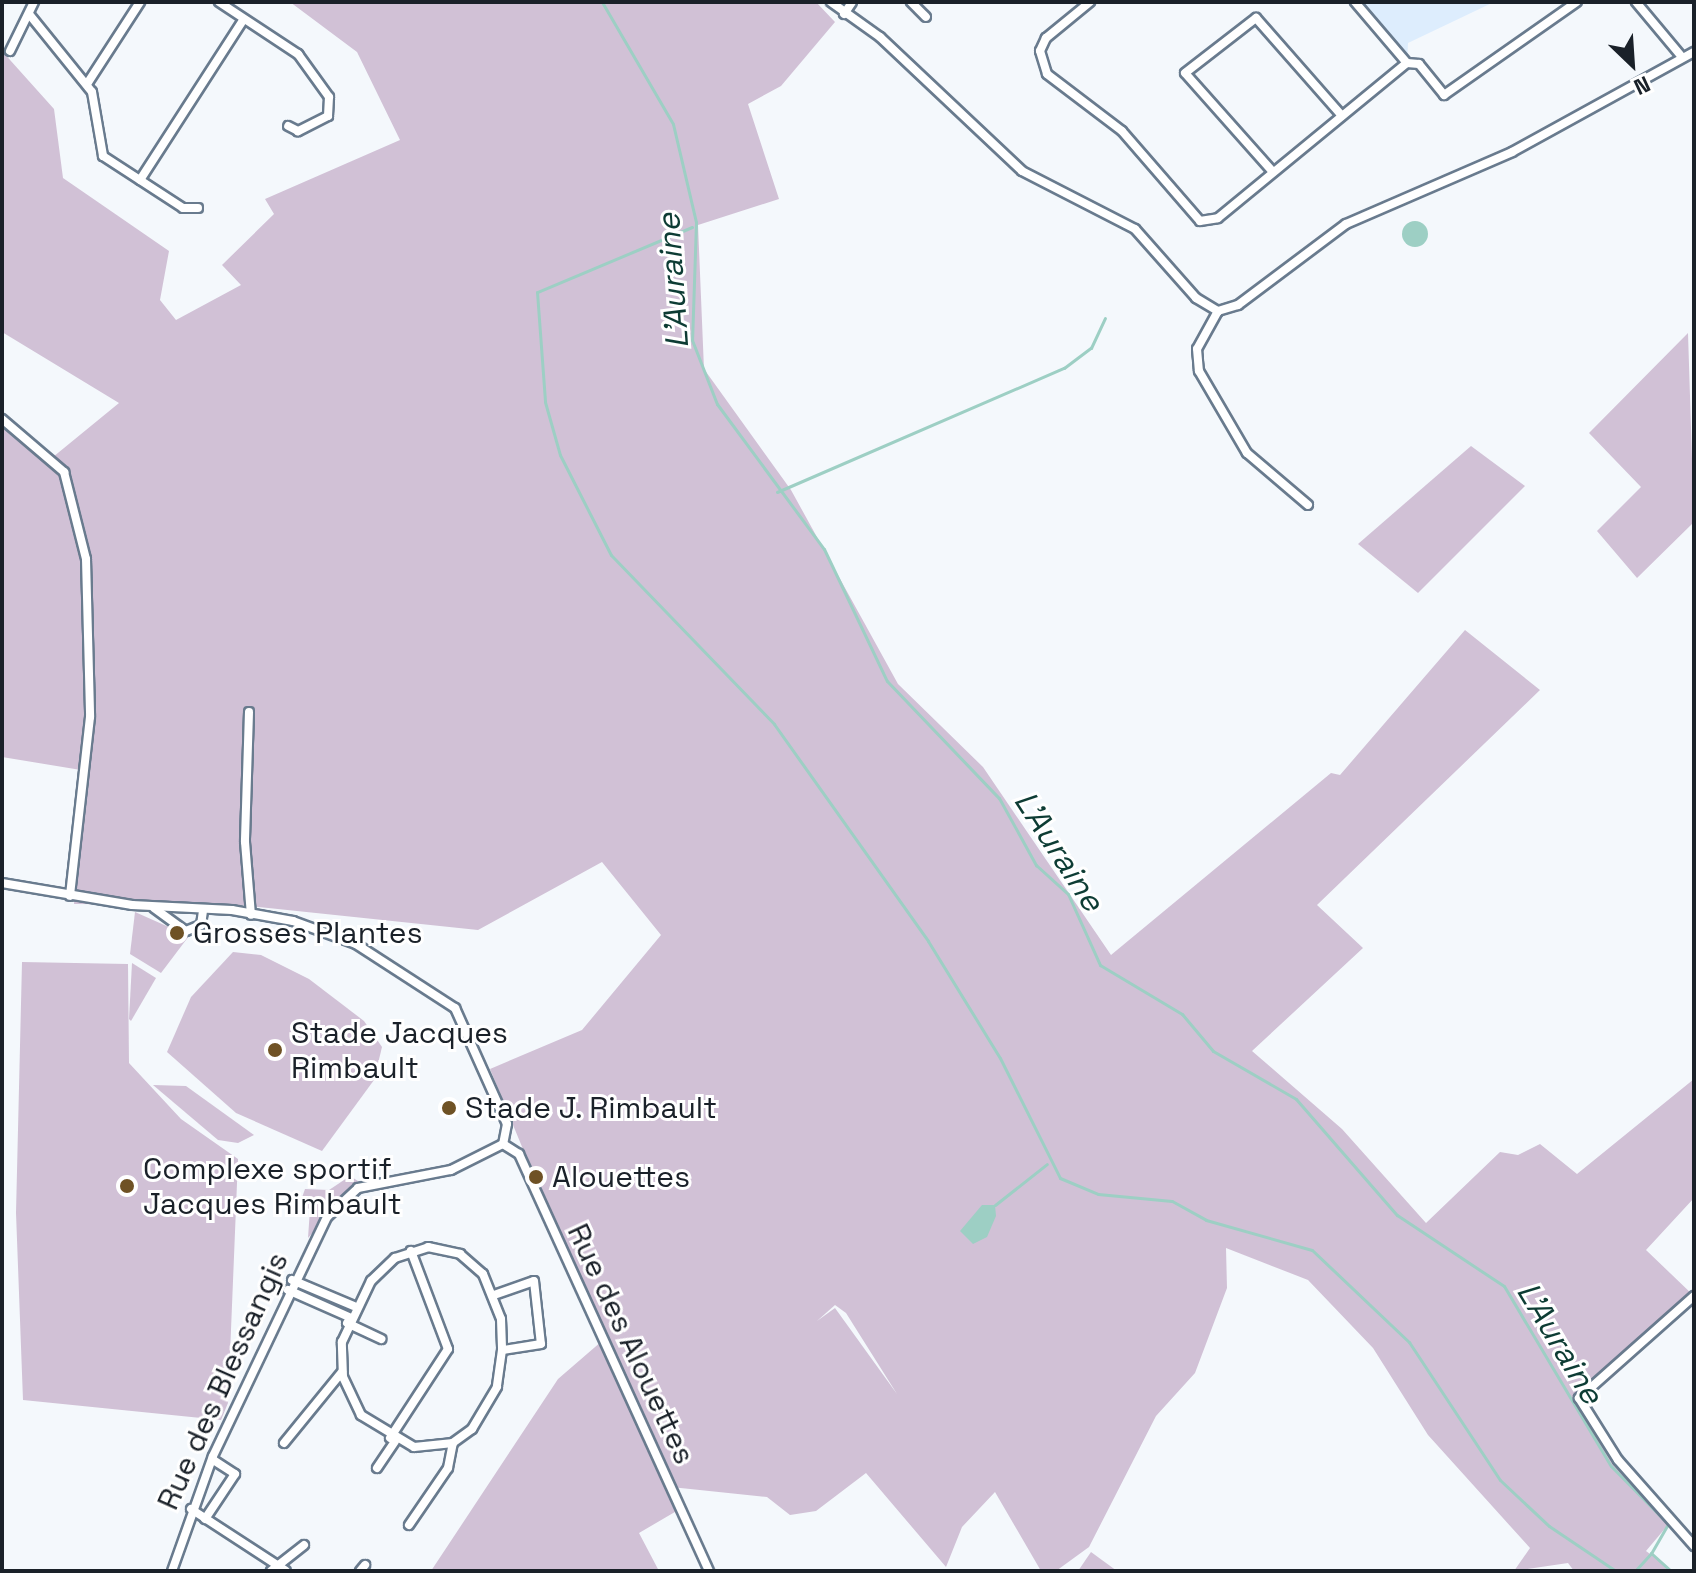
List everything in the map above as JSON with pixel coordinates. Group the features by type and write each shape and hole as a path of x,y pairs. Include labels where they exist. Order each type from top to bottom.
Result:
{"street":[{"path":"10,51 34,2"},
{"path":"87,84 140,2"},
{"path":"219,2 298,54 329,97 328,116 298,131 288,126"},
{"path":"831,2 880,37 1022,171 1135,229 1196,298 1218,311"},
{"path":"844,14 852,2"},
{"path":"911,2 926,17"},
{"path":"1090,2 1046,38 1040,51 1047,74 1122,131 1191,216 1218,218 1407,63 1419,64 1444,95 1577,2"},
{"path":"1355,2 1407,63"},
{"path":"1636,2 1682,57"},
{"path":"29,14 87,84 98,107 100,151 183,208 198,208"},
{"path":"1273,172 1185,73 1256,18 1342,116"},
{"path":"140,180 243,20"},
{"path":"1308,505 1247,453 1199,371 1197,349 1218,311 1238,305 1346,224 1512,152 1694,52"},
{"path":"2,419 64,472 86,559 90,717 70,896"},
{"path":"249,712 245,842 251,915"},
{"path":"2,883 154,907 251,915 331,931 448,1001 465,1024 507,1124 503,1144"},
{"path":"154,907 186,931 201,925 203,911"},
{"name":"Rue des Blessangis","path":"172,1571 191,1509 292,1280 350,1193 451,1170 503,1144"},
{"name":"Rue des Alouettes","path":"503,1144 519,1154 709,1571"},
{"path":"377,1468 448,1349 411,1251"},
{"path":"409,1525 448,1468 453,1443 489,1404 502,1350 494,1295 460,1254 411,1251 386,1266 354,1306 348,1320 342,1372 361,1415 393,1439 425,1447 453,1443"},
{"path":"292,1280 354,1306"},
{"path":"494,1295 534,1281 541,1344 502,1350"},
{"path":"288,1290 381,1339"},
{"path":"1694,1296 1579,1398 1618,1460 1694,1546"},
{"path":"284,1443 342,1372"},
{"path":"205,1519 235,1474 212,1459"},
{"path":"191,1509 278,1569 304,1545"}],"shaded area":[{"path":"290,2 816,2 835,22 781,86 748,104 779,199 698,225 704,369 791,490 898,684 983,767 1111,955 1331,773 1340,775 1465,630 1540,690 1317,905 1363,948 1252,1051 1342,1129 1426,1223 1500,1152 1518,1155 1540,1144 1577,1174 1694,1079 1694,1198 1646,1250 1694,1296 1579,1398 1618,1460 1673,1519 1646,1551 1673,1571 1574,1571 1568,1563 1514,1571 1530,1548 1428,1435 1373,1348 1308,1280 1226,1248 1227,1288 1195,1373 1156,1416 1089,1547 1056,1571 1041,1571 995,1492 962,1527 946,1567 866,1473 816,1511 790,1515 767,1497 671,1487 680,1509 639,1533 659,1571 431,1571 558,1379 602,1341 490,1069 582,1030 661,935 602,862 478,930 240,905 74,904 87,771 2,757 2,419 53,457 119,403 2,332 2,51 54,109 63,178 169,251 160,300 176,320 241,285 222,265 274,214 265,199 400,140 357,52","holes":["835,1305 846,1313 897,1394 835,1308 817,1321"]},
{"path":"1355,2 1494,2 1408,43 1407,63"},
{"path":"1415,221 1424,225 1428,234 1424,243 1415,247 1406,243 1402,234 1406,225"},
{"path":"1688,333 1694,522 1637,578 1597,531 1641,487 1589,433"},
{"path":"1471,446 1525,486 1418,593 1358,544"},
{"path":"135,912 189,936 161,973 130,954"},
{"name":"Stade Jacques Rimbault","path":"233,952 261,955 309,979 364,1021 382,1047 374,1080 322,1151 236,1113 167,1052 191,997"},
{"name":"Complexe sportif Jacques Rimbault","path":"22,962 128,964 129,1063 181,1119 238,1159 228,1403 221,1420 23,1400 16,1213"},
{"path":"132,963 156,978 131,1021 129,1019"},
{"path":"153,1085 186,1086 254,1135 238,1143 218,1140"},
{"path":"350,1176 358,1181 308,1238 310,1209 299,1206 305,1189 329,1190"},
{"path":"982,1205 995,1205 996,1216 987,1237 973,1244 960,1231"},
{"path":"1091,1552 1117,1571 1078,1571"}],"waterway":[{"name":"L'Auraine","path":"602,2 673,124 696,222 692,340 717,404 824,549 887,681 999,798 1036,865 1068,894 1100,965 1182,1014 1213,1051 1296,1099 1397,1215 1504,1286 1611,1466 1668,1524 1651,1553 1671,1571"},
{"path":"692,227 537,292 545,402 560,455 611,555 774,724 928,941 1000,1058 1060,1178 1098,1194 1172,1201 1206,1220 1312,1250 1409,1342 1500,1480 1549,1526 1616,1571"},
{"path":"777,492 1064,368 1091,348 1105,318"},
{"path":"995,1205 1047,1164"},
{"path":"1635,1571 1651,1553"}],"place":[{"name":"Grosses Plantes","path":"177,933"},
{"name":"Stade Jacques Rimbault","path":"275,1050"},
{"name":"Stade J. Rimbault","path":"449,1108"},
{"name":"Alouettes","path":"536,1177"},
{"name":"Complexe sportif Jacques Rimbault","path":"127,1186"}]}
